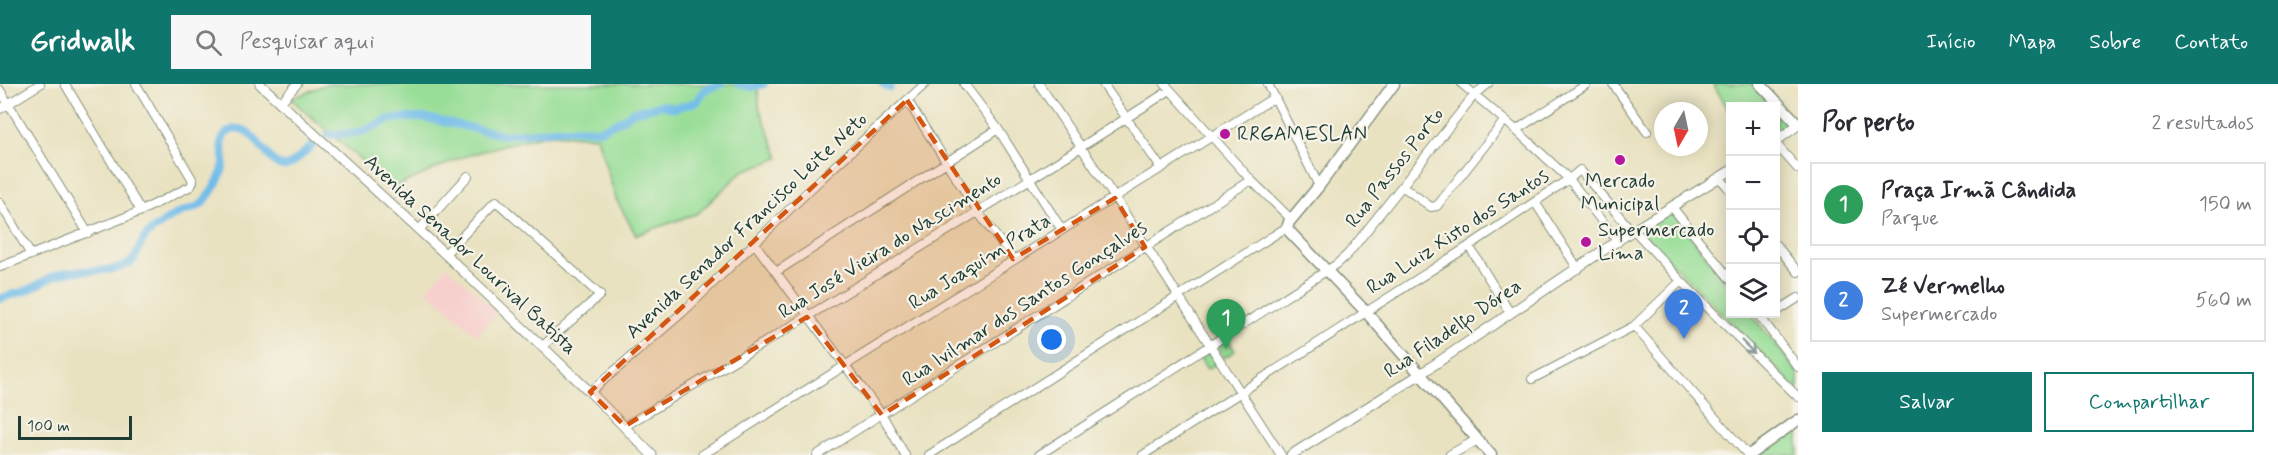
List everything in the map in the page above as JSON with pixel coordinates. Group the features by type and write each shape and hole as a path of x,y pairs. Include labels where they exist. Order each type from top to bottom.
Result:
{"main road":[{"path":"1394,84 1289,223 1288,231 1366,312 1491,455"},
{"path":"1760,84 1798,124"},
{"path":"1748,455 1798,420"}],"street":[{"path":"0,109 40,84"},
{"path":"65,84 141,211"},
{"path":"0,267 141,211 187,190 192,184 191,177 136,84"},
{"name":"Avenida Senador Lourival Batista","path":"260,84 445,254 590,392 652,455"},
{"path":"280,103 297,84"},
{"name":"Avenida Senador Francisco Leite Neto","path":"590,392 683,312 925,84"},
{"path":"964,84 999,129 1062,230"},
{"path":"1039,84 1083,148 1281,455"},
{"path":"1103,84 1161,168"},
{"path":"1268,84 1319,186"},
{"path":"1462,84 1569,179 1618,242"},
{"name":"Rua Passos Porto","path":"1039,455 1327,272 1348,254 1475,94 1488,84"},
{"path":"1516,130 1587,84"},
{"path":"1613,84 1647,132"},
{"path":"929,455 1178,297 1289,223 1168,87"},
{"name":"Rua José Vieira do Nascimento","path":"625,426 1083,148 1127,119 1168,87"},
{"path":"0,90 88,233"},
{"name":"Rua Joaquim Prata","path":"702,455 1275,97"},
{"path":"908,100 978,212 1013,260"},
{"path":"1402,186 1431,207 1437,206 1505,120"},
{"path":"1780,139 1798,124"},
{"path":"776,272 999,129"},
{"path":"1780,147 1798,169"},
{"path":"1569,179 1580,170 1633,231 1681,281 1798,396"},
{"name":"Rua Filadelfo Dórea","path":"1291,455 1419,375 1633,231 1726,174"},
{"path":"419,230 468,176"},
{"path":"1720,178 1726,185"},
{"name":"Rua Luiz Xisto dos Santos","path":"1143,455 1469,246 1569,179"},
{"name":"Rua Ivilmar dos Santos Gonçalves","path":"817,455 1251,180"},
{"path":"445,254 496,201 600,295 545,344"},
{"path":"1535,202 1578,269"},
{"path":"0,203 31,255"},
{"path":"1672,207 1726,273"},
{"path":"755,244 882,415 905,455"},
{"path":"1469,246 1510,313"},
{"path":"1780,250 1798,272"},
{"path":"1532,379 1634,326 1681,281"},
{"path":"1780,309 1798,297"},
{"path":"1761,318 1798,367"},
{"path":"1634,326 1748,455"},
{"path":"1450,455 1477,440"}],"highlighted area":[{"path":"907,100 1013,259 1115,198 1145,247 882,415 807,317 625,426 590,392"}],"shaded area":[{"path":"447,266 497,312 477,335 426,290"}],"green space":[{"path":"326,84 758,84 759,107 779,158 743,171 698,213 636,235 616,199 597,137 550,134 500,146 460,158 393,188 291,99"},
{"path":"1713,84 1754,84 1770,102 1726,102 1726,105"},
{"path":"1780,112 1791,124 1780,131"},
{"path":"1672,212 1726,282 1726,318 1639,230"},
{"path":"1726,318 1754,318 1798,373 1798,390"},
{"path":"1228,340 1235,351 1224,358 1217,347"},
{"path":"1209,353 1216,364 1207,369 1200,358"},
{"path":"1798,428 1798,455 1760,455"}],"waterway":[{"path":"328,135 364,131 390,119 405,118 426,118 504,135 564,129 600,130 632,112 662,105 675,108 697,102 704,90 721,84"},
{"path":"739,84 750,87 764,84"},
{"path":"883,84 890,88"},
{"path":"0,299 26,291 63,273 114,269 130,263 151,231 174,216 204,202 222,173 224,162 222,139 228,132 237,129 246,131 274,162 281,166 289,165 314,144"}],"place":[{"name":"RRGAMESLAN","path":"1225,134"},
{"name":"Mercado Municipal","path":"1620,160"},
{"name":"Supermercado Lima","path":"1586,242"},
{"name":"Zé Vermelho","path":"1684,339"},
{"name":"Praça Irmã Cândida","path":"1226,349"}]}
